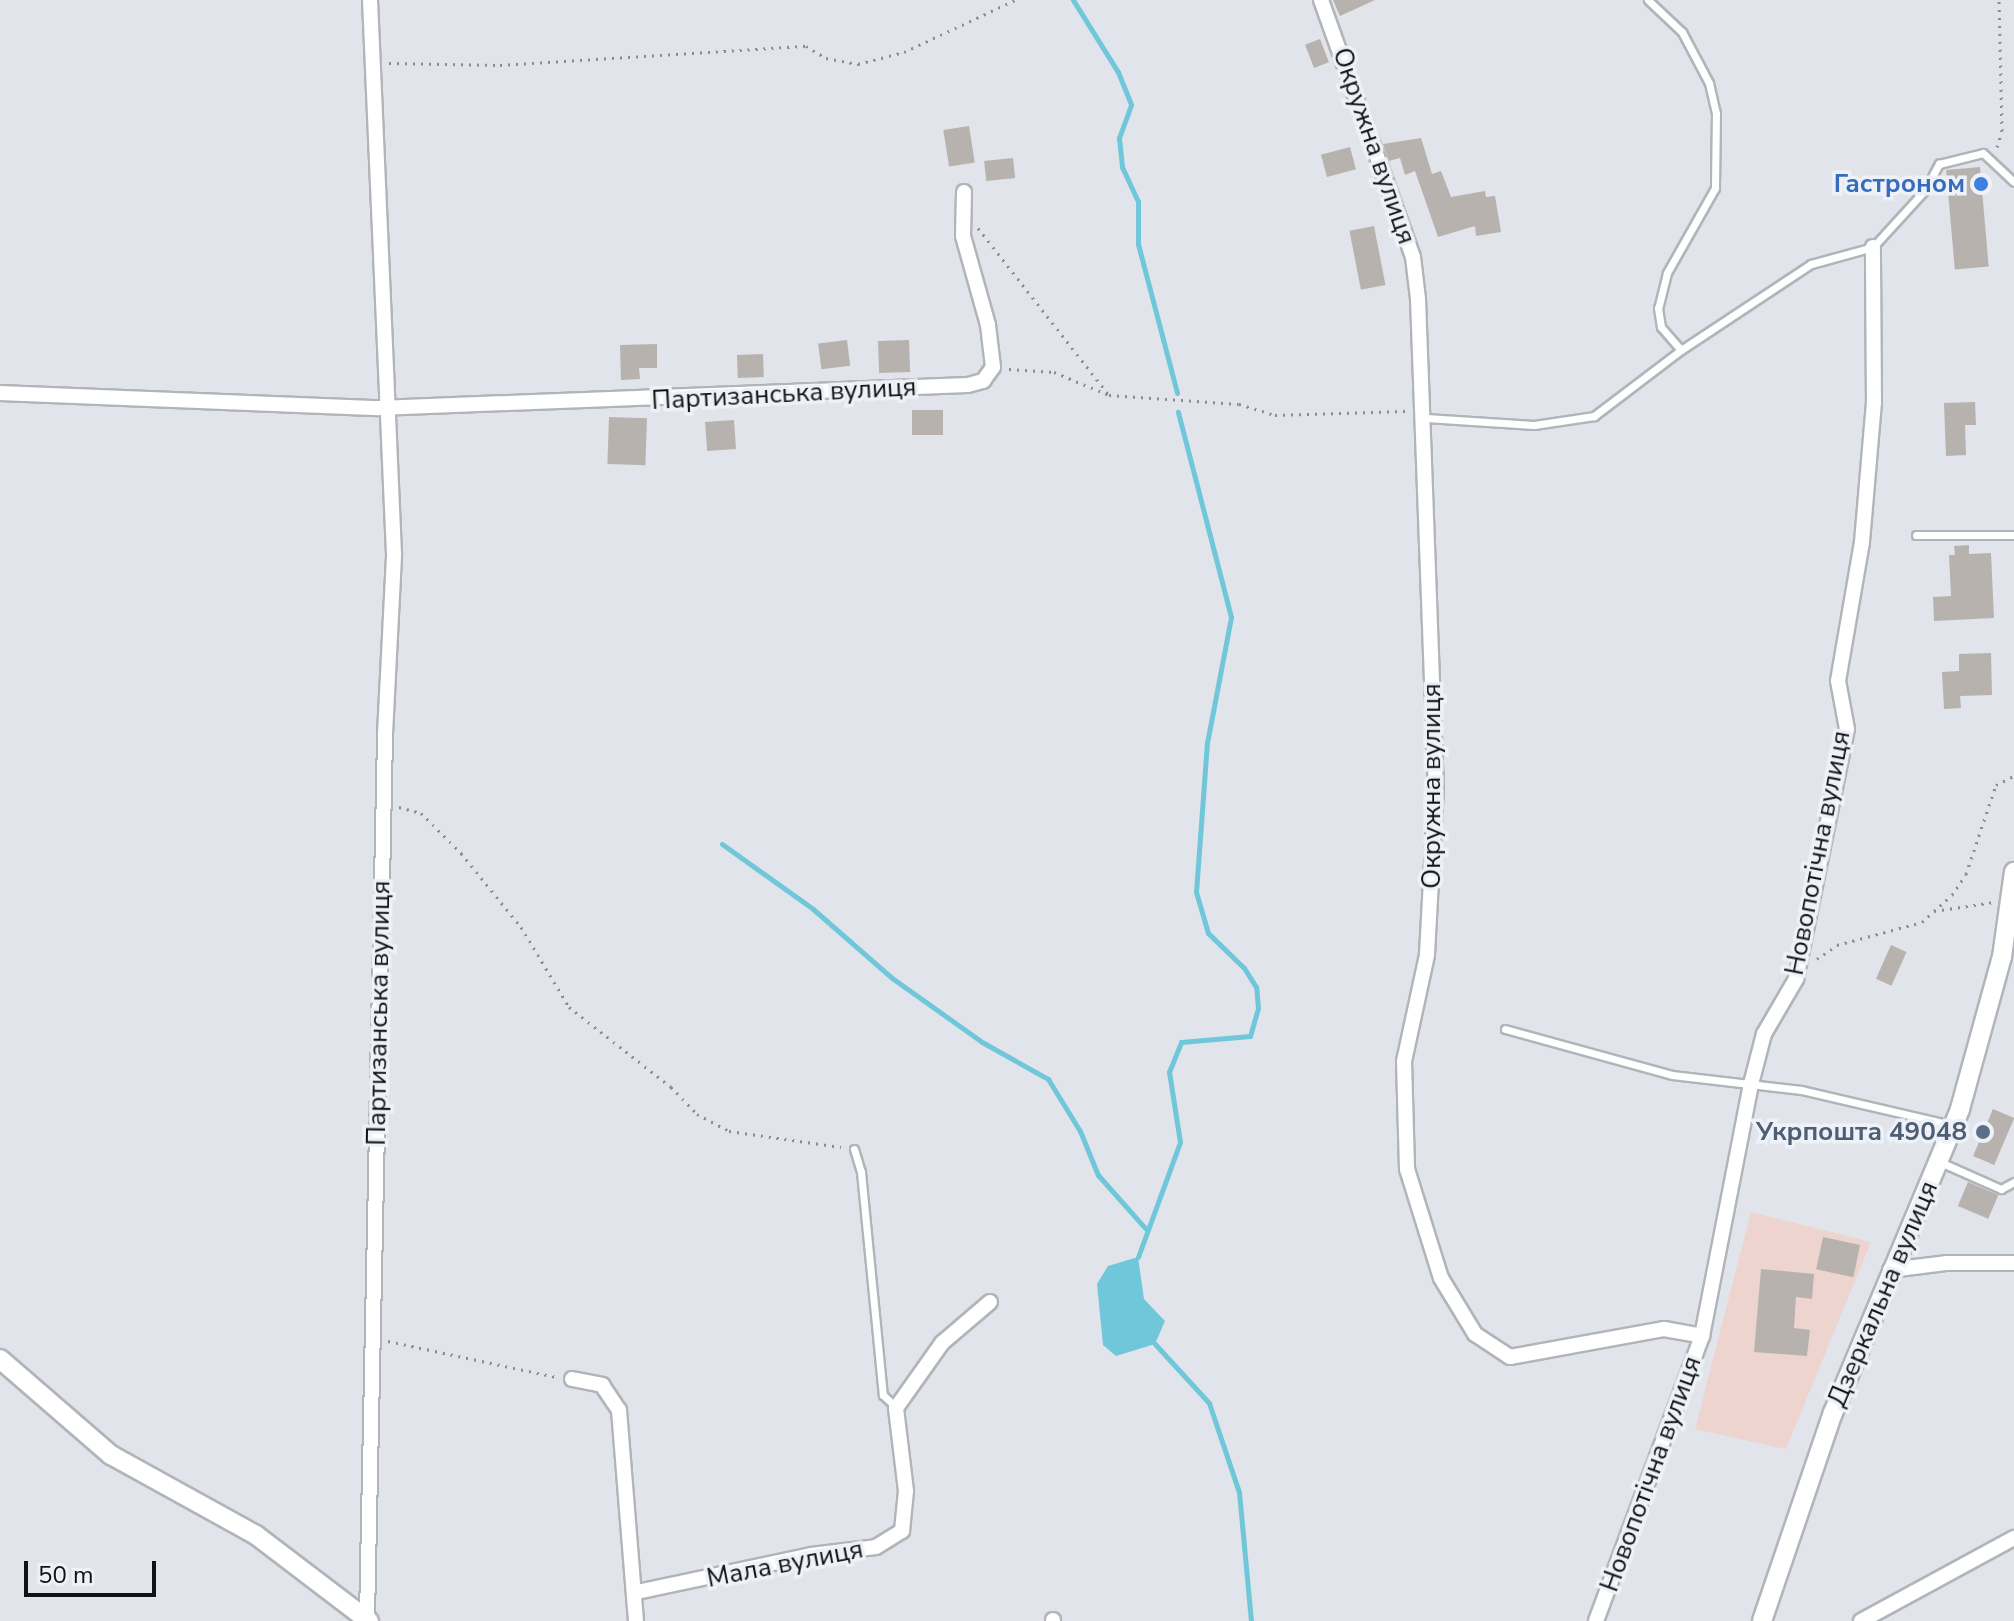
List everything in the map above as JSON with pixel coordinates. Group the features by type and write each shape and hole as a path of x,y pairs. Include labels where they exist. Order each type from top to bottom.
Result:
{"street":[{"name":"Партизанська вулиця","path":"368,1620 384,803 394,554 370,0"},
{"name":"Окружна вулиця","path":"1321,0 1413,257 1426,414 1436,788 1427,955 1404,1061 1407,1169 1441,1278 1475,1334 1510,1357 1664,1329 1702,1336"},
{"path":"964,192 963,236 988,325 993,367"},
{"name":"Новопотічна вулиця","path":"1596,1621 1702,1336 1750,1088 1764,1034 1796,979 1847,729 1838,681 1862,542 1874,403 1873,247"},
{"name":"Партизанська вулиця","path":"0,393 389,408 968,385 983,381 993,367"},
{"name":"Дзеркальна вулиця","path":"1762,1621 1833,1413 1890,1270 1953,1126 2008,955 2014,872"},
{"path":"1890,1270 1946,1263 2014,1263"},
{"path":"896,1408 942,1343 990,1302"},
{"path":"4,1368 111,1455 256,1535 368,1620"},
{"path":"572,1379 602,1385 619,1410 637,1592 636,1621"},
{"name":"Мала вулиця","path":"637,1592 811,1555 876,1547 902,1531 906,1491 896,1408"},
{"path":"1861,1621 2014,1538"}],"lane":[{"path":"1648,0 1682,32 1709,83 1716,113 1715,188 1667,273 1658,308 1661,327 1681,350"},
{"path":"1426,414 1534,425 1583,419 1635,390 1681,350 1811,264 1873,247 1925,190 1939,164 1983,153 2014,182"},
{"path":"1916,535 2014,535"},
{"path":"1505,1029 1672,1075 1750,1088 1801,1090 1953,1126"},
{"path":"854,1149 861,1172 883,1395 896,1408"},
{"path":"1938,1162 1982,1183 2010,1184 2014,1193"}],"path":[{"path":"375,63 500,65 806,46 826,58 858,64 904,52 1015,0"},
{"path":"1993,163 2002,131 1999,0"},
{"path":"964,215 984,233 1109,395"},
{"path":"993,367 1054,372 1109,395 1239,404 1275,415 1426,414"},
{"path":"1796,979 1837,945 1922,922 1934,911 1966,874 1996,785 2014,776"},
{"path":"384,803 421,813 461,853 521,927 569,1007 671,1087 697,1114 729,1131 854,1149"},
{"path":"1934,911 2011,900"},
{"path":"373,1337 521,1373 572,1379"}],"shaded area":[{"path":"1751,1212 1871,1242 1786,1449 1695,1429"}],"water":[{"path":"1138,1257 1144,1299 1165,1321 1155,1344 1116,1356 1103,1345 1097,1284 1108,1266"}],"building":[{"path":"1333,0 1375,0 1340,16"},
{"path":"1320,39 1329,62 1314,68 1305,45"},
{"path":"969,126 975,163 949,167 943,130"},
{"path":"1421,138 1432,174 1441,171 1451,197 1485,191 1486,197 1495,196 1501,232 1476,236 1475,226 1438,237 1415,171 1405,175 1400,158 1389,161 1383,144"},
{"path":"1350,147 1356,169 1327,177 1321,155"},
{"path":"1013,158 1015,178 986,181 984,161"},
{"path":"1980,167 1989,267 1955,270 1946,170"},
{"path":"1374,226 1385,285 1361,290 1349,231"},
{"path":"847,340 850,366 821,369 818,344"},
{"path":"909,340 910,372 879,373 878,341"},
{"path":"657,344 657,368 639,368 640,379 621,380 620,345"},
{"path":"763,354 764,377 738,378 737,355"},
{"path":"1975,402 1976,425 1965,425 1966,455 1946,456 1944,403"},
{"path":"912,410 943,410 943,435 912,435"},
{"path":"609,417 647,418 645,465 607,464"},
{"path":"734,420 736,449 707,451 705,422"},
{"path":"1969,545 1969,554 1991,553 1994,618 1934,621 1933,597 1951,596 1949,555 1955,555 1954,546"},
{"path":"1991,653 1992,695 1960,696 1961,708 1944,709 1942,672 1959,671 1959,654"},
{"path":"1891,945 1907,952 1891,986 1876,979"},
{"path":"1993,1109 2014,1118 1994,1165 1973,1156"},
{"path":"1968,1182 1998,1195 1988,1219 1958,1206"},
{"path":"1823,1237 1860,1245 1853,1277 1816,1269"},
{"path":"1761,1269 1814,1274 1812,1299 1796,1297 1794,1328 1810,1330 1807,1356 1754,1352"}],"waterway":[{"path":"1073,0 1118,72 1131,105 1119,138 1122,167 1138,201 1138,244 1177,393"},
{"path":"1138,1257 1180,1142 1169,1072 1181,1042 1250,1036 1258,1008 1256,987 1244,968 1208,933 1196,892 1207,743 1231,617 1178,412"},
{"path":"722,844 813,909 892,978 982,1042 1048,1079 1080,1131 1098,1175 1145,1228"},
{"path":"1155,1344 1209,1403 1239,1492 1251,1621"}],"place":[{"name":"Гастроном","path":"1981,184"},
{"name":"Укрпошта 49048","path":"1983,1132"}]}
